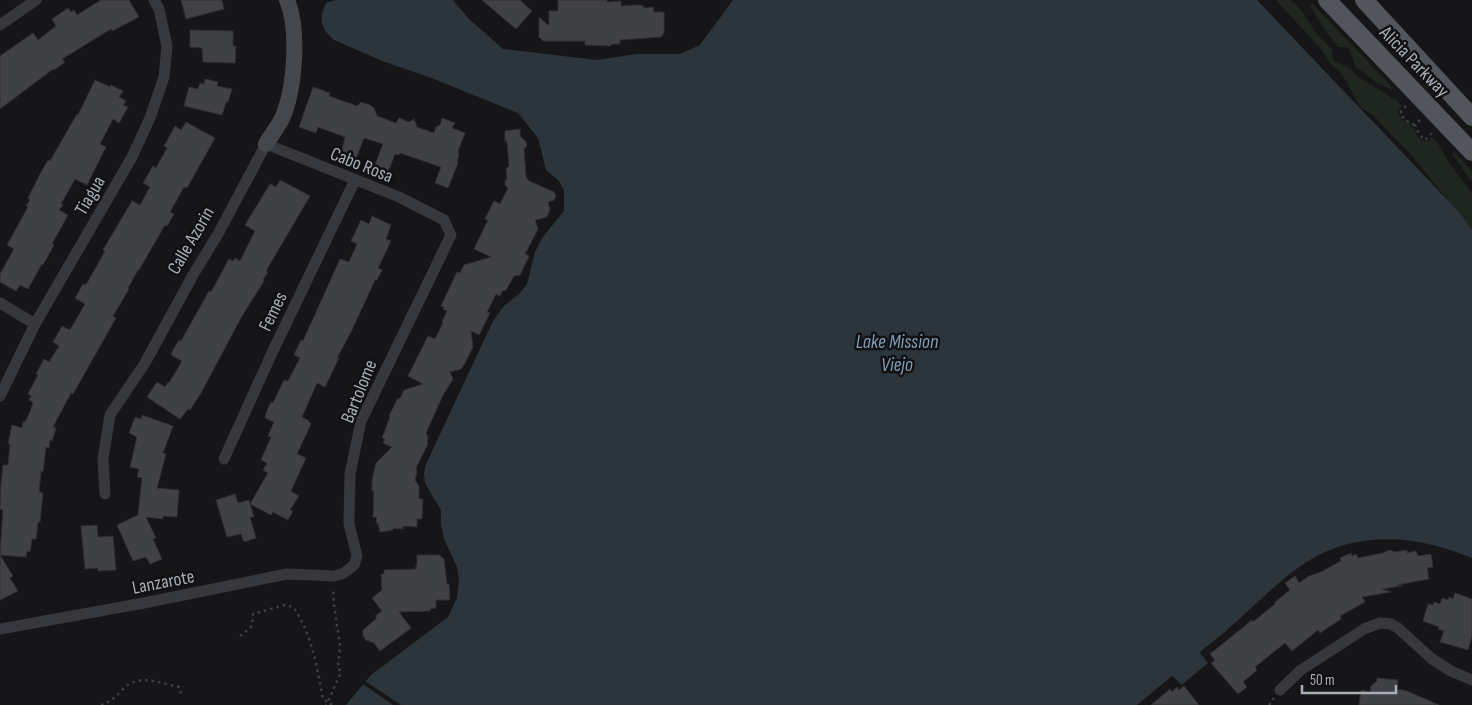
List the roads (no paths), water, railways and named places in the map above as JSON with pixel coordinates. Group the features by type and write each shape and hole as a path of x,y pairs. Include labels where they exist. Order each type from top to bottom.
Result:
{"main road":[{"name":"Alicia Parkway","path":"1327,0 1472,152"},
{"name":"Alicia Parkway","path":"1364,0 1472,117"}],"street":[{"path":"0,25 36,0"},
{"name":"Tiagua","path":"0,396 34,324 132,157 150,118 164,77 166,46 159,9 154,0"},
{"name":"Calle Azorin","path":"105,494 103,459 110,415 145,363 193,275 218,234 266,144 284,115 294,73 294,44 290,9 287,0"},
{"name":"Cabo Rosa","path":"266,144 399,197 444,220"},
{"name":"Femes","path":"224,459 270,355 354,180"},
{"name":"Bartolome","path":"334,576 344,573 354,565 357,556 349,524 350,474 361,420 451,235 444,220"},
{"path":"0,303 34,324"},
{"name":"Lanzarote","path":"0,629 144,603 287,574 334,576"},
{"path":"1280,690 1301,670 1364,630 1384,623 1398,628 1432,660 1472,680"}],"water":[{"name":"Lake Mission Viejo","path":"335,0 453,0 469,19 503,49 597,60 637,54 680,54 700,45 733,0 1257,0 1458,211 1472,230 1472,558 1427,544 1404,540 1381,539 1337,547 1295,570 1202,650 1200,653 1208,663 1182,685 1172,676 1137,705 346,705 371,675 448,617 457,598 459,580 457,567 444,539 441,525 441,510 425,483 424,473 426,464 493,321 504,306 519,294 527,284 535,252 542,238 564,211 564,190 559,181 546,170 538,138 518,113 429,77 385,62 334,40 325,31 322,23 322,13 326,3"}]}
